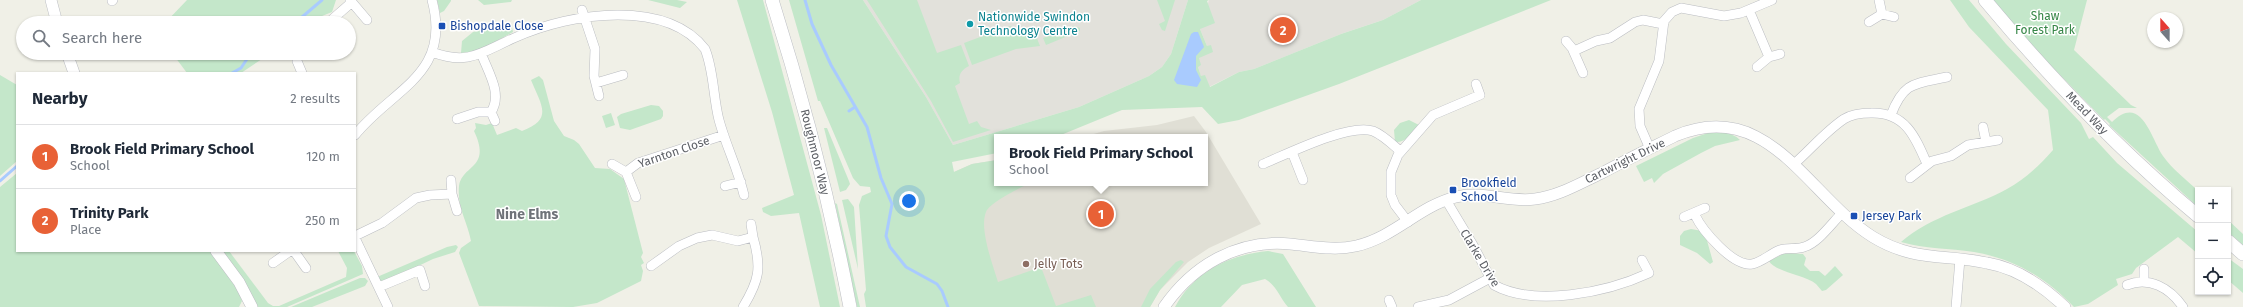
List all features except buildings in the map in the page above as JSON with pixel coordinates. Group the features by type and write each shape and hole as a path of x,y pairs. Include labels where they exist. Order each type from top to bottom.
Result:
{"main road":[{"name":"Roughmoor Way","path":"772,0 799,90 821,173 850,307"},
{"name":"Mead Way","path":"1985,0 2023,45 2088,115 2128,155 2195,213"},
{"path":"2231,244 2243,254"}],"street":[{"path":"50,0 56,16"},
{"path":"356,134 363,125 419,76 432,52 436,24 432,0"},
{"path":"1650,149 1640,126 1638,114 1659,61 1664,24 1669,15 1681,8 1724,16 1749,10 1772,0"},
{"path":"1879,0 1882,14"},
{"path":"335,16 351,1 367,20"},
{"path":"432,52 458,59 471,57 549,22 596,6"},
{"path":"582,10 594,49 596,83 599,96"},
{"path":"1749,10 1768,57"},
{"path":"1869,22 1882,14 1894,17"},
{"path":"1574,51 1596,41 1610,38 1635,22 1643,20 1664,24"},
{"path":"685,21 700,40 708,58 717,111 744,195"},
{"path":"1566,41 1574,51 1583,73"},
{"path":"457,120 478,112 493,117 497,95 481,53"},
{"path":"1757,66 1768,57 1780,54"},
{"path":"69,60 74,72"},
{"path":"297,60 302,72"},
{"path":"596,83 623,75"},
{"path":"1891,115 1899,97 1908,87 1947,77"},
{"path":"1408,222 1392,201 1390,190 1391,172 1400,151 1432,115 1480,95 1476,84"},
{"path":"1794,164 1848,117 1870,113 1891,115 1902,122 1916,138 1927,164"},
{"name":"Cartwright Drive","path":"1164,307 1182,284 1196,271 1212,261 1239,249 1271,243 1330,248 1356,246 1384,237 1427,209 1446,200 1466,195 1523,200 1548,197 1690,130 1702,127 1723,127 1740,131 1764,140 1794,164 1842,213 1874,238 1900,250 1926,257 1960,259 1989,263 2015,272 2048,291 2065,307"},
{"path":"1984,127 1986,142"},
{"path":"1263,164 1336,134 1361,130 1377,133 1400,151"},
{"name":"Yarnton Close","path":"626,172 638,163 724,135"},
{"path":"1910,178 1927,164 1951,156 1968,145 1998,140"},
{"path":"1292,152 1303,180"},
{"name":"Yarnton Close","path":"612,164 626,172 636,197"},
{"path":"451,180 452,194 458,211"},
{"path":"725,186 741,182"},
{"path":"356,236 382,223 416,198 430,195 452,194"},
{"name":"Clarke Drive","path":"1446,200 1473,245 1490,278 1499,291 1517,300 1538,305 1560,304 1599,295 1649,273 1642,260"},
{"path":"1684,218 1694,215 1705,208"},
{"path":"1694,215 1701,226 1728,254 1738,262 1749,264 1756,263 1782,249 1801,248 1808,245 1842,213"},
{"path":"742,307 752,291 758,275 758,257 750,224"},
{"path":"650,266 679,246 697,238 712,236 738,241 753,237"},
{"path":"356,239 388,307"},
{"path":"217,252 239,282 252,307"},
{"path":"273,263 289,252"},
{"path":"295,252 306,268"},
{"path":"1956,307 1960,259"},
{"path":"2144,268 2144,281"},
{"path":"379,287 420,270 425,286"},
{"path":"1418,307 1449,300 1490,278"},
{"path":"2127,285 2144,281 2165,288 2174,295 2183,307"}],"shaded area":[{"path":"863,0 1188,0 1171,54 1162,67 1149,76 1079,107 953,145 926,97"},
{"path":"1209,0 1421,0 1383,20 1341,34 1254,69 1239,72 1209,87 1205,76 1201,77 1198,67 1198,58 1207,46 1200,29"},
{"path":"1194,116 1207,134 1094,134 1104,131 1157,125"},
{"path":"1208,135 1261,224 1209,248 1188,262 1160,290 1150,307 965,307 954,172 972,164 994,160 994,186 1208,186"}],"green space":[{"path":"187,0 336,0 332,12 322,16 172,16"},
{"path":"437,0 451,1 444,11 440,13"},
{"path":"478,0 512,0 511,2 484,5"},
{"path":"648,0 677,0 687,2 680,8"},
{"path":"737,0 763,0 821,215 840,307 820,307 799,213 771,216 763,212 762,208 794,195 772,112"},
{"path":"789,0 863,0 926,97 953,145 1079,107 1149,76 1162,67 1171,54 1188,0 1209,0 1207,1 1215,23 1200,29 1207,46 1211,45 1213,52 1199,58 1201,65 1198,67 1201,76 1205,75 1210,87 1239,72 1254,69 1341,34 1383,20 1421,0 1551,0 1339,84 1239,120 1218,124 1202,107 1122,110 1063,134 994,134 994,154 952,162 954,172 972,164 994,160 994,186 1023,186 993,204 986,212 984,219 985,237 998,282 1041,267 1056,306 1091,295 1096,307 866,307 859,205 862,196 871,192 870,187 860,186 853,178 820,101 818,101"},
{"path":"867,0 917,0 937,53 961,45 969,66 962,71 959,78 960,83 955,86 969,124 977,121 981,127 991,130 953,142 931,101"},
{"path":"1157,0 1175,0 1165,31 1162,30 1159,24 1165,21"},
{"path":"1950,0 1969,0 2006,44 2081,123 2089,139 2093,137 2117,163 2195,229 2195,251 2178,237 2136,268 2132,274 2116,279 2118,285 2088,304 2074,307 2041,279 2029,271 2003,259 1974,252 1919,246 1901,242 1913,233 1939,218 1994,196 2014,185 2032,171 2053,150 2048,110 1969,27"},
{"name":"Shaw Forest Park","path":"1993,0 2087,0 2074,50 2131,105 2137,108 2119,108 2107,117 2112,122 2122,114 2131,113 2138,115 2144,121 2163,156 2175,170 2195,188 2195,204 2109,125 2110,124 2105,119 2104,120 2021,35"},
{"path":"511,23 513,32 478,51 461,53 462,41 473,32"},
{"path":"1010,26 1018,30 1025,27 1029,38 1036,36 1040,46 1016,49 972,65 964,43"},
{"path":"1074,26 1080,28 1080,31 1046,45 1043,38"},
{"path":"177,60 260,60 242,72 186,72"},
{"path":"0,75 16,84 16,162 0,176"},
{"path":"539,76 543,80 554,121 564,136 579,144 595,168 610,169 624,179 643,253 641,257 644,263 641,265 643,271 641,281 597,303 573,307 479,306 459,253 461,248 471,241 459,201 459,186 461,179 478,159 480,153 479,143 474,131 476,128 475,123 486,125 492,123 497,135 516,128 522,131 532,126 542,116 541,104 531,80"},
{"path":"651,105 659,106 663,111 663,116 661,119 630,130 620,128 617,117 621,114"},
{"path":"611,113 615,125 606,128 602,116"},
{"path":"1409,120 1419,125 1406,139 1395,142 1394,130 1400,123"},
{"path":"824,128 827,128 850,184 846,190 840,192"},
{"path":"1711,132 1723,132 1737,137 1740,140 1715,146 1701,153 1663,174 1654,183 1652,178 1644,182 1636,166 1693,138"},
{"path":"16,174 16,252 212,252 236,285 242,301 239,307 0,307 0,187"},
{"path":"848,199 854,207 858,269 842,200"},
{"path":"835,203 837,204 860,307 857,307"},
{"path":"2231,223 2243,234 2243,245 2231,235"},
{"path":"1691,229 1702,231 1706,237 1713,262 1710,264 1697,253 1680,245 1680,236 1684,231"},
{"path":"456,245 458,247 455,252 433,259 387,281 380,283 377,277 447,247"},
{"path":"1268,251 1283,254 1316,307 1288,307 1275,288 1265,279 1242,285 1221,307 1175,307 1192,284 1214,267 1239,257"},
{"path":"220,252 230,252 268,303 273,306 279,306 346,277 347,268 339,252 355,252 362,266 363,274 287,307 257,307"},
{"path":"1785,253 1803,254 1806,258 1804,265 1810,271 1819,271 1825,276 1835,266 1843,275 1826,290 1822,291 1811,281 1777,268 1769,261"},
{"path":"1181,260 1184,262 1160,290 1150,307 1141,307 1150,289 1176,262"},
{"path":"2231,260 2243,269 2243,293 2231,283"},
{"path":"360,278 365,278 368,281 365,286 312,307 291,307"}],"water":[{"path":"1198,32 1204,47 1196,56 1196,70 1201,80 1197,87 1177,84 1174,80 1191,34"}],"waterway":[{"path":"303,16 322,0"},
{"path":"805,0 812,24 831,65 867,127 881,178 892,204 886,236 890,247 906,267 937,284 942,291 948,307"},
{"path":"234,72 241,68 246,60"},
{"path":"849,111 855,107"},
{"path":"0,181 16,167"}],"place":[{"name":"Nationwide Swindon Technology Centre","path":"970,24"},
{"name":"Bishopdale Close","path":"442,26"},
{"name":"Trinity Park","path":"1283,30"},
{"name":"Brookfield School","path":"1453,190"},
{"name":"Brook Field Primary School","path":"1101,214"},
{"name":"Jersey Park","path":"1854,216"},
{"name":"Jelly Tots","path":"1026,264"}],"district":[{"name":"Nine Elms","path":"527,214"}]}
